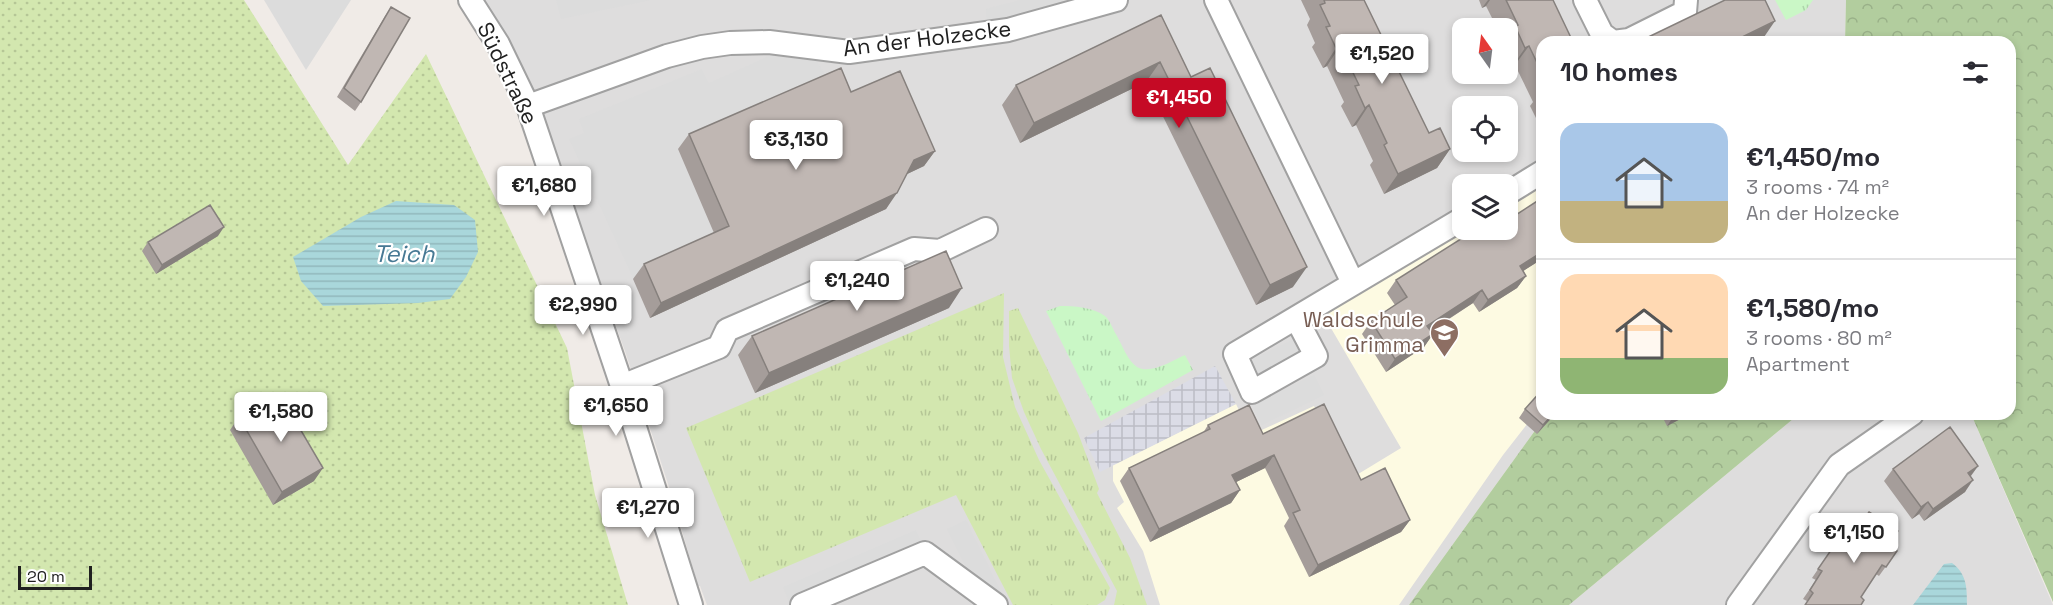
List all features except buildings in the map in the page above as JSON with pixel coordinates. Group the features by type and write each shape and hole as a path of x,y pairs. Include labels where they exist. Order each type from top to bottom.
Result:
{"street":[{"name":"Südstraße","path":"470,0 498,44 528,106 622,387 691,605"},
{"name":"An der Holzecke","path":"528,106 667,56 702,47 730,43 769,42 849,52 1008,30 1116,0"},
{"path":"1215,0 1353,283"},
{"path":"1585,0 1605,36"},
{"path":"1637,36 1684,12 1686,0"},
{"path":"1518,187 1536,176"},
{"path":"1296,318 1452,225"},
{"path":"622,387 719,347 727,330 914,249 940,251 986,229"},
{"path":"1738,605 1839,465 1903,420"},
{"path":"802,605 925,553 996,605"}],"shaded area":[{"path":"264,0 351,0 306,70"},
{"path":"481,0 1846,0 1845,36 1536,36 1536,420 1543,420 1409,605 707,605 700,586 698,586 625,351 548,142"},
{"path":"556,0 651,0 561,19"},
{"path":"1020,0 1079,0 987,26 986,9"},
{"path":"771,55 815,58 830,83 718,242 633,278 569,139 584,133 579,119 702,69 709,83"},
{"path":"1536,183 1536,413 1503,455 1399,605 1160,605 1143,551 1117,508 1124,502 1113,481 1113,465 1236,404 1251,435 1314,406 1350,479 1401,448 1321,311 1452,236 1452,240 1518,240 1518,193"},
{"path":"1296,338 1305,357 1254,382 1245,363"},
{"path":"1215,366 1236,404 1100,472 1084,438"},
{"path":"1314,375 1324,395 1262,425 1252,405"},
{"path":"1792,420 1974,420 2053,605 1569,605"},
{"path":"966,520 1004,598 990,605 985,605 947,529"},
{"path":"916,530 923,544 789,602 783,587"}],"green space":[{"path":"0,0 244,0 348,165 426,54 567,348 595,495 628,605 0,605"},
{"path":"1775,0 1813,0 1806,10 1786,20"},
{"path":"1846,0 2053,0 2053,602 1974,420 2016,420 2016,36 1845,36"},
{"path":"1004,293 1003,357 1015,407 1039,460 1110,588 1105,600 1097,605 1013,605 956,495 750,582 686,428"},
{"path":"1060,306 1089,309 1105,316 1128,357 1137,367 1155,368 1185,355 1193,370 1101,421 1046,311"},
{"path":"1018,308 1078,433 1099,489 1097,493 1130,558 1147,605 1114,605 1117,591 1041,449 1024,412 1012,378 1009,346 1009,311"},
{"path":"1543,420 1792,420 1569,605 1409,605"}],"water":[{"name":"Teich","path":"396,201 454,205 475,220 478,252 466,277 450,299 418,303 323,306 301,281 293,257 361,217"},
{"path":"1952,563 1963,577 1967,605 1913,605 1944,564"}],"place":[{"name":"Waldschule Grimma","path":"1445,358"}]}
